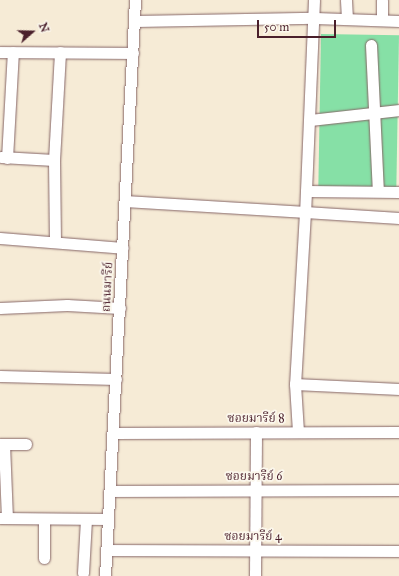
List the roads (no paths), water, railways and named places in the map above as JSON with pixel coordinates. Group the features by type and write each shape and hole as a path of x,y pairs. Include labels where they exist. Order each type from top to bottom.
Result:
{"street":[{"name":"ถนนมารีย์","path":"105,576 126,201 135,0"},
{"path":"298,432 295,384 310,120 315,18 314,0"},
{"path":"346,0 347,19"},
{"path":"382,0 382,20"},
{"path":"135,21 315,18 399,21"},
{"path":"371,45 378,191"},
{"path":"0,52 133,53"},
{"path":"14,52 3,158 54,160"},
{"path":"55,242 54,160 60,52"},
{"path":"310,120 399,110"},
{"path":"306,191 399,192"},
{"path":"126,201 399,218"},
{"path":"0,238 123,248"},
{"path":"0,308 67,305 120,308"},
{"path":"0,376 116,379"},
{"path":"295,384 399,389"},
{"path":"256,432 256,576"},
{"name":"ซอยมารีย์ 8","path":"113,433 399,432"},
{"path":"26,444 2,444 3,518 108,519"},
{"name":"ซอยมารีย์ 6","path":"110,491 399,490"},
{"path":"44,519 44,558"},
{"path":"83,573 86,519"},
{"name":"ซอยมารีย์ 4","path":"106,550 399,550"}]}
